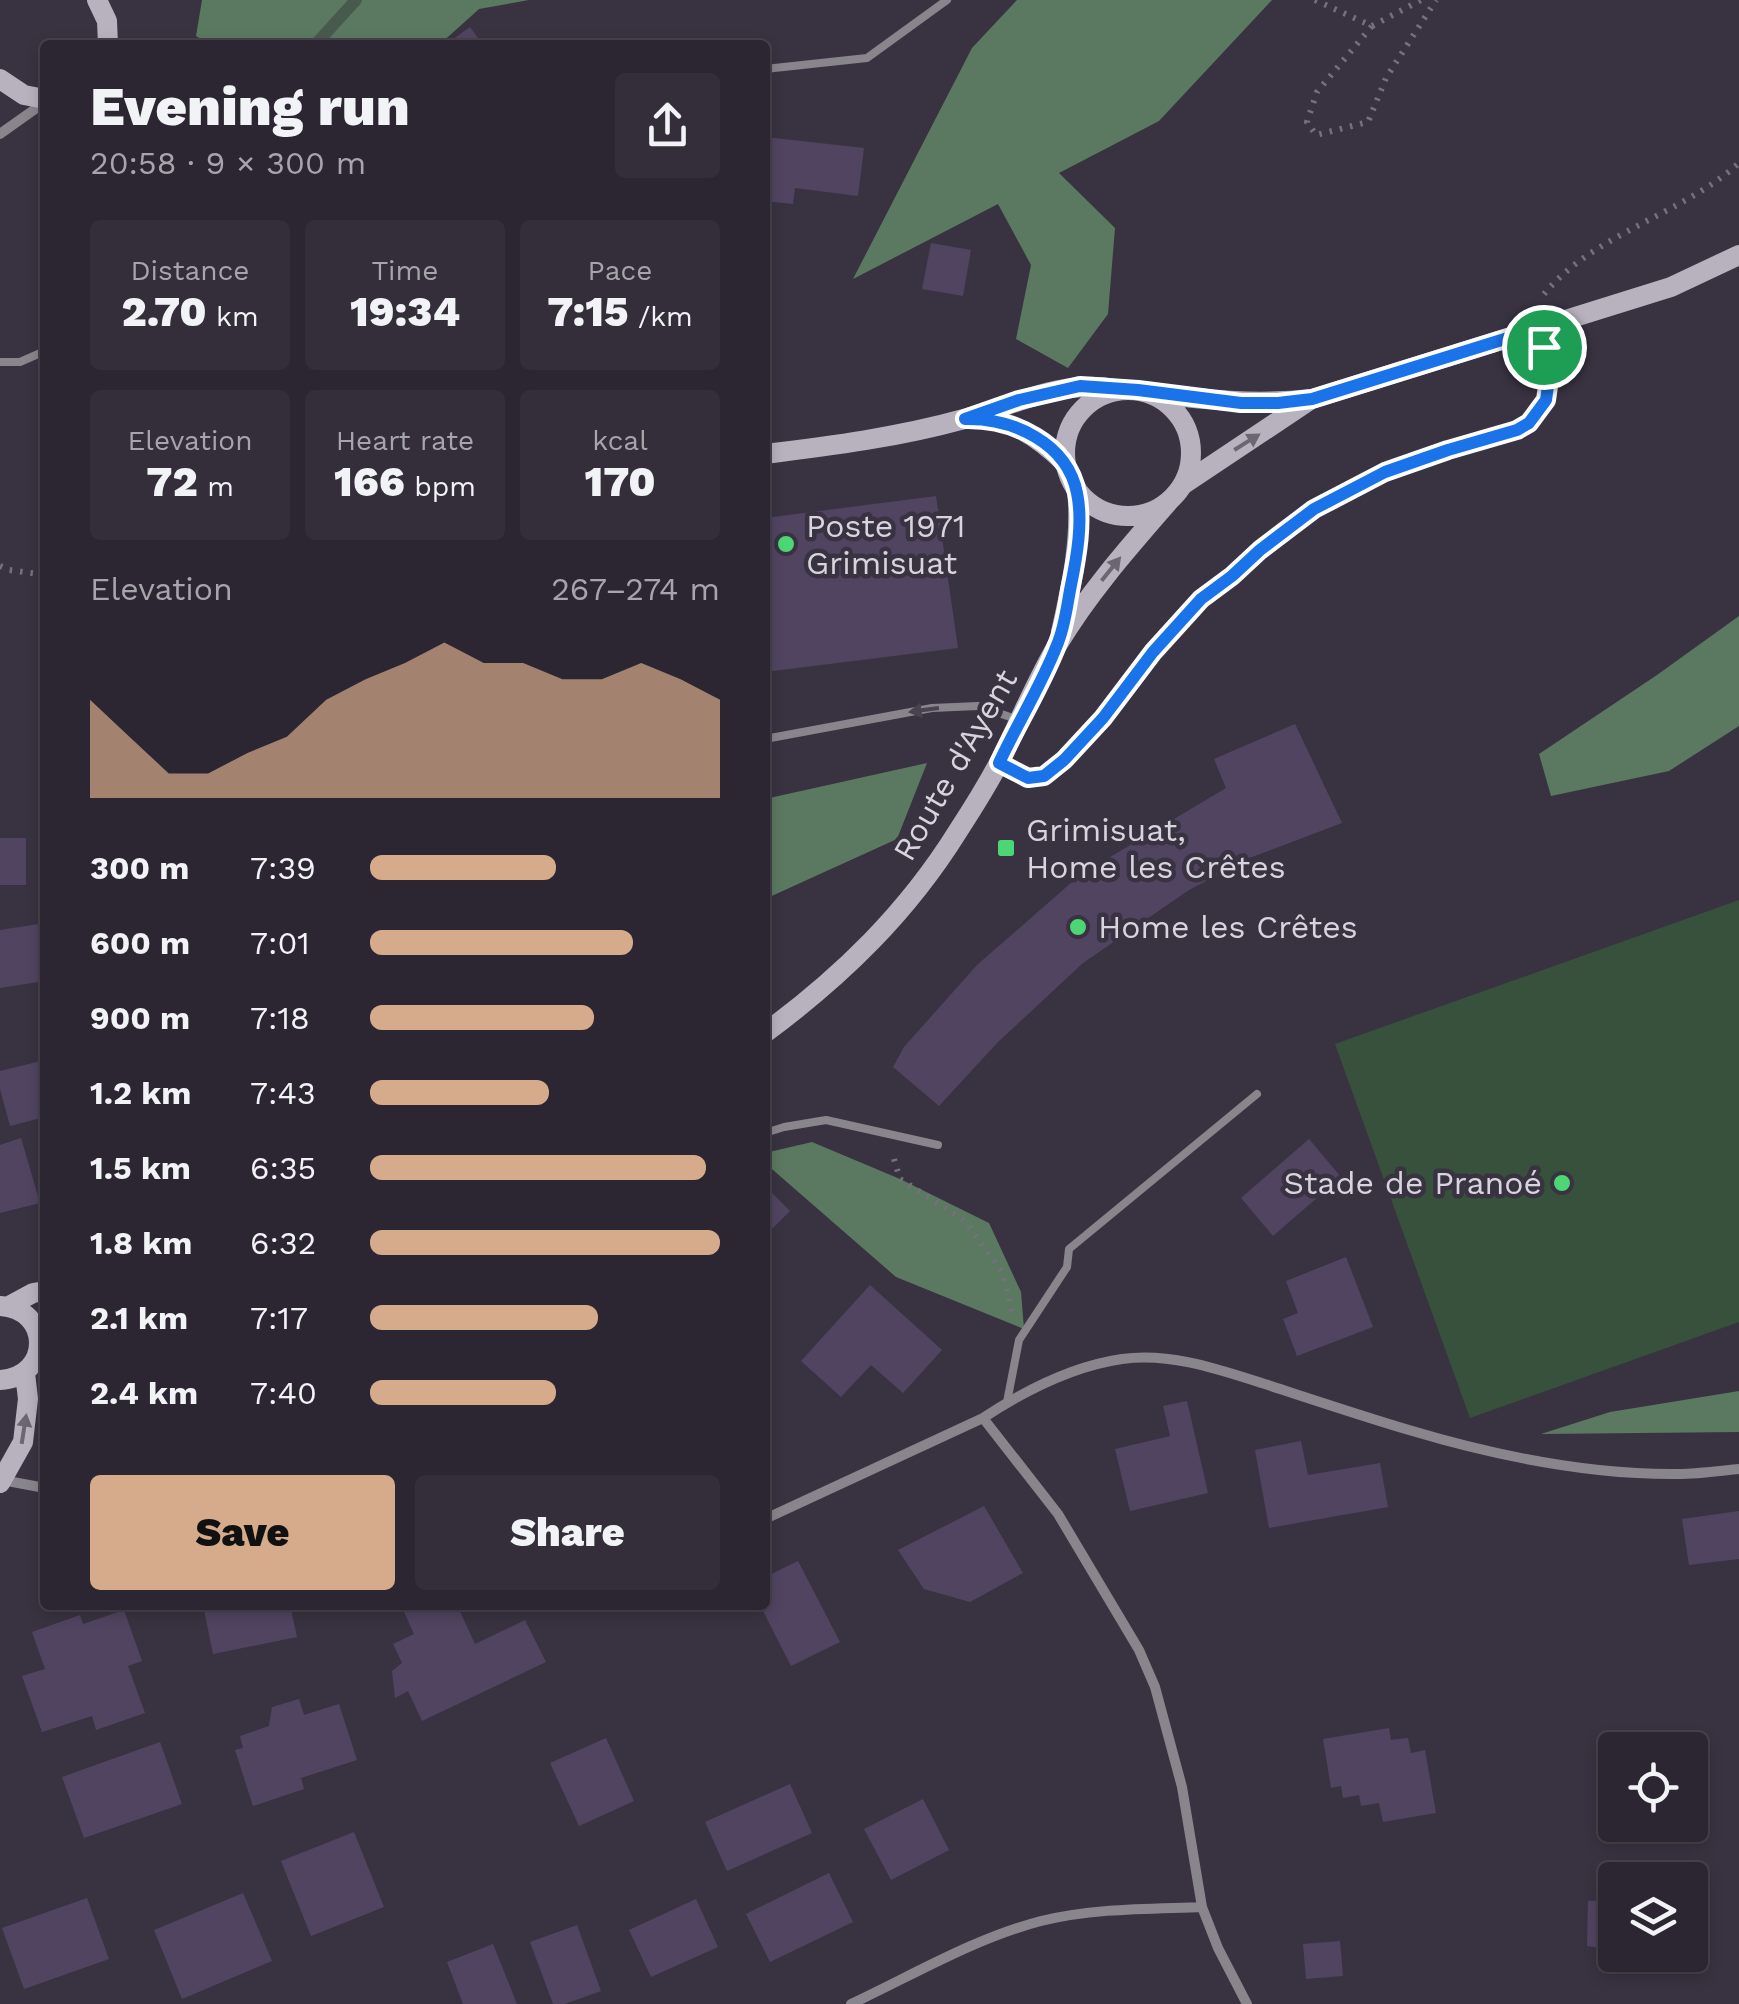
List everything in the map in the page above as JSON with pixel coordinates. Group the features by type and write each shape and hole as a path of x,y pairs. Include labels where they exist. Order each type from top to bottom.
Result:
{"street":[{"path":"97,0 109,28"},
{"path":"0,79 24,95 40,100"},
{"path":"0,134 40,105"},
{"name":"Route d'Ayent","path":"1147,392 1241,403 1312,399 1671,287 1739,255"},
{"path":"770,453 860,441 965,419 1019,400 1080,386 1099,386 1147,392 1171,406 1186,429 1192,457 1176,493 1143,514 1124,516 1096,508 1077,489 1066,464 1024,430 985,418 965,419"},
{"path":"1066,464 1068,436 1075,420 1094,400 1120,390"},
{"name":"Route d'Ayent","path":"770,1028 838,976 921,884 957,834 999,763 1058,643 1101,582 1176,493 1312,399"},
{"name":"Route d'Ayent","path":"1058,643 1077,547 1077,489"},
{"path":"5,1306 40,1292"},
{"path":"5,1306 26,1314 33,1322 40,1345"},
{"path":"0,1380 24,1373 40,1352"},
{"path":"770,1517 1080,1369 1124,1359 1202,1364 1410,1430 1538,1462 1678,1474 1739,1469"},
{"path":"24,1373 28,1399 23,1442 0,1480 40,1487"},
{"path":"983,1418 1058,1514 1139,1650 1155,1687 1182,1787 1202,1906 1247,2004"},
{"path":"851,2004 974,1945 1041,1921 1101,1910 1202,1906"}],"lane":[{"path":"770,68 867,58 946,0"},
{"path":"999,763 1028,778 1044,776 1064,760 1201,599 1314,509 1385,472 1506,434 1529,423 1546,400 1550,372 1540,328"},
{"path":"0,362 20,362 40,353"},
{"path":"770,738 932,708 978,706 1019,720"},
{"path":"1007,1402 1019,1340 1067,1267 1070,1250 1257,1094"},
{"path":"770,1131 826,1120 938,1145"}],"path":[{"path":"1315,0 1372,26"},
{"path":"1420,0 1372,26 1318,92 1307,122 1316,135 1368,122 1386,78 1436,0"},
{"path":"1540,328 1536,308 1556,280 1575,263 1702,190 1739,163"},
{"path":"0,566 40,575"},
{"path":"887,1134 900,1179 965,1221 1002,1272 1019,1340"}],"green space":[{"path":"202,0 529,0 479,9 445,40 203,40 196,36"},
{"path":"1017,0 1272,0 1159,121 1059,173 1115,228 1108,314 1068,368 1016,339 1031,265 998,204 853,279 972,48"},
{"path":"1739,616 1739,726 1669,771 1551,796 1539,754"},
{"path":"927,763 897,839 770,897 770,798"},
{"name":"Stade de Pranoé","path":"1739,900 1739,1322 1470,1418 1335,1044"},
{"path":"812,1142 989,1223 1021,1292 1024,1329 896,1277 770,1167 770,1152"},
{"path":"1739,1391 1739,1432 1541,1434 1610,1412"}],"building":[{"path":"470,27 479,40 452,40"},
{"path":"770,138 864,148 858,196 795,188 793,204 770,202"},
{"path":"931,243 971,250 963,296 922,289"},
{"path":"936,496 958,648 770,671 770,517"},
{"name":"Home les Crêtes","path":"1295,724 1342,823 1252,857 1189,890 1083,963 997,1043 939,1106 893,1067 904,1047 977,965 1080,875 1226,788 1214,759"},
{"path":"0,838 26,838 26,885 0,885"},
{"path":"40,924 40,982 0,988 0,930"},
{"path":"40,1061 40,1118 10,1126 0,1089 0,1071"},
{"path":"21,1138 40,1203 0,1213 0,1145"},
{"path":"1309,1139 1341,1177 1273,1236 1241,1198"},
{"path":"770,1191 790,1211 770,1231"},
{"path":"1346,1257 1373,1327 1297,1356 1283,1319 1298,1313 1286,1281"},
{"path":"870,1285 942,1350 903,1393 871,1365 841,1397 801,1361"},
{"path":"1187,1401 1208,1493 1130,1511 1115,1449 1170,1436 1163,1406"},
{"path":"1301,1441 1308,1475 1380,1463 1388,1507 1269,1528 1255,1450"},
{"path":"984,1506 1023,1573 970,1602 924,1589 898,1550"},
{"path":"1739,1511 1739,1559 1689,1565 1682,1519"},
{"path":"798,1561 840,1642 791,1666 763,1610 770,1610 770,1575"},
{"path":"124,1610 142,1661 128,1666 145,1713 96,1730 92,1716 42,1732 22,1676 45,1669 32,1632 80,1615 83,1624"},
{"path":"204,1610 291,1610 297,1637 213,1654"},
{"path":"459,1610 475,1644 525,1620 546,1662 422,1721 408,1691 395,1698 392,1671 402,1663 393,1644 414,1634 404,1612"},
{"path":"299,1699 304,1715 339,1704 357,1760 301,1778 304,1789 253,1806 235,1750 243,1748 240,1736 269,1726 272,1707"},
{"path":"1389,1728 1391,1740 1408,1738 1411,1753 1425,1750 1436,1813 1383,1822 1379,1803 1361,1806 1359,1795 1343,1798 1341,1786 1331,1788 1323,1739"},
{"path":"606,1738 634,1801 579,1826 550,1763"},
{"path":"160,1742 182,1804 84,1838 62,1777"},
{"path":"790,1784 812,1833 727,1871 705,1822"},
{"path":"923,1799 949,1850 891,1880 864,1829"},
{"path":"354,1832 384,1907 311,1936 281,1861"},
{"path":"829,1873 853,1922 770,1962 746,1914"},
{"path":"243,1893 272,1961 182,1999 154,1930"},
{"path":"87,1898 109,1959 24,1989 2,1928"},
{"path":"696,1899 718,1947 651,1977 629,1930"},
{"path":"1588,1901 1598,1901 1598,1948 1587,1946"},
{"path":"577,1925 601,1991 565,2004 553,2004 530,1942"},
{"path":"1340,1941 1343,1976 1306,1979 1303,1944"},
{"path":"493,1944 517,2004 463,2004 447,1962"}],"waterway":[{"path":"320,40 356,0"}],"place":[{"name":"Poste 1971 Grimisuat","path":"786,544"},
{"name":"Grimisuat, Home les Crêtes","path":"1006,848"},
{"name":"Home les Crêtes","path":"1078,927"},
{"name":"Stade de Pranoé","path":"1562,1183"}],"route":[{"path":"1540,328 1544,347 1550,372 1546,400 1529,423 1385,472 1314,509 1201,599 1064,760 1044,776 1028,778 999,763 1058,643 1073,574 1080,516 1077,489 1066,464 1047,446 1006,423 965,419 1019,400 1080,386 1241,403 1312,399 1540,328"}]}
